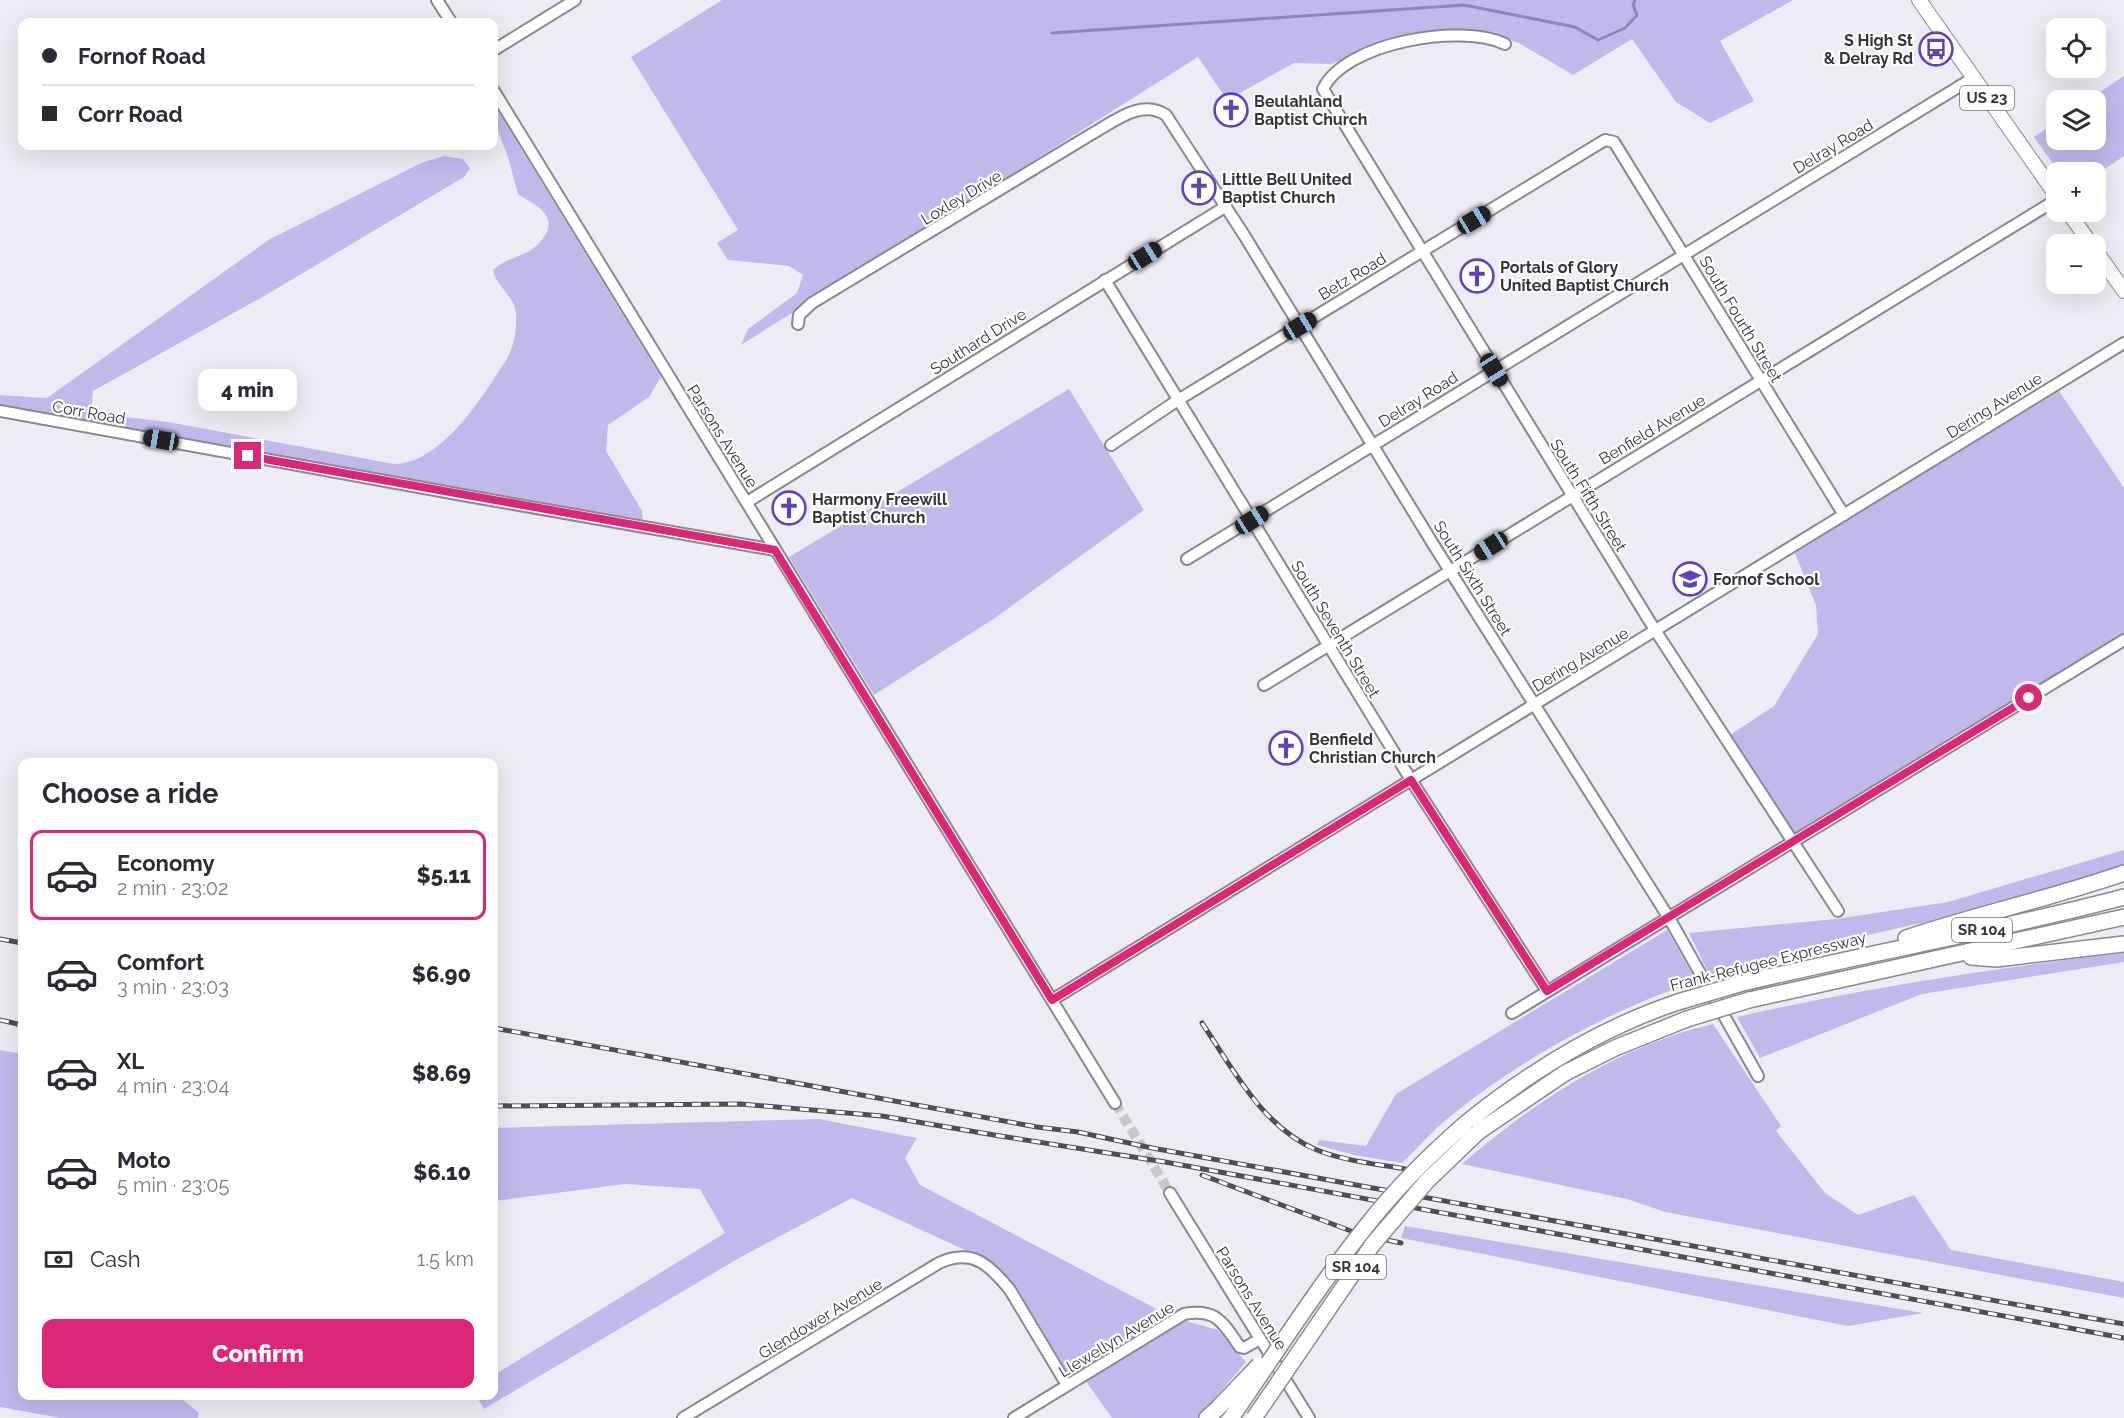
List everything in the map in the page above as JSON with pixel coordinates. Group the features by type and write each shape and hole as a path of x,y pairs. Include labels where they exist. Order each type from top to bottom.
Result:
{"highway":[{"path":"1839,960 1958,920 2076,890 2124,873"},
{"name":"Frank-Refugee Expressway","path":"1254,1418 1338,1293 1401,1210 1472,1128 1512,1087 1557,1059 1612,1028 1678,1002 1739,984 1839,960 2080,909 2124,897"},
{"name":"Frank-Refugee Expressway","path":"1231,1418 1335,1267 1372,1219 1408,1178 1472,1128 1565,1073 1615,1048 1687,1018 1749,1000 2124,917"},
{"path":"1953,956 1996,959 2124,944"},
{"path":"1265,1418 1316,1336 1338,1293"},
{"path":"1212,1413 1290,1333"}],"main road":[{"name":"US 23","path":"1919,0 2046,181"},
{"path":"2106,265 2124,291"}],"street":[{"path":"437,0 448,18"},
{"path":"498,48 575,0"},
{"name":"South Fifth Street","path":"1505,44 1491,38 1467,35 1420,39 1396,44 1348,63 1333,74 1323,89 1655,630 1838,911"},
{"name":"Delray Road","path":"1187,560 1973,78"},
{"name":"Parsons Avenue","path":"498,97 1115,1103"},
{"name":"South Sixth Street","path":"1150,108 1160,112 1169,120 1300,326 1669,918 1758,1076"},
{"name":"Loxley Drive","path":"798,324 799,315 812,303 1095,132 1126,115 1150,108"},
{"name":"Betz Road","path":"1111,445 1178,400 1422,251 1605,140 1611,140"},
{"name":"South Fourth Street","path":"1611,140 1684,254 1844,515"},
{"name":"Benfield Avenue","path":"1264,685 2046,206"},
{"name":"Southard Drive","path":"747,502 1225,207"},
{"name":"South Seventh Street","path":"1105,280 1411,780 1547,991"},
{"name":"Dering Avenue","path":"1052,1000 2124,343"},
{"name":"Corr Road","path":"0,411 775,550"},
{"path":"1512,1013 2124,640"},
{"name":"Parsons Avenue","path":"1170,1193 1309,1418"},
{"name":"Glendower Avenue","path":"683,1418 939,1263 957,1257 976,1260 988,1266 1010,1290 1067,1385"},
{"name":"Llewellyn Avenue","path":"1014,1418 1184,1314 1197,1312 1217,1317 1240,1347 1244,1348 1260,1339"}],"shaded area":[{"path":"722,0 1793,0 1720,41 1754,101 1710,123 1676,102 1632,39 1573,75 1519,43 1486,32 1431,33 1383,43 1331,64 1294,63 1227,100 1198,57 741,345 748,329 797,293 803,275 789,266 728,260 717,243 738,230 631,57"},
{"path":"2124,76 2124,156 2106,168 2106,162 2052,162 2034,137 2046,129 2046,150 2106,150 2106,90 2103,90"},
{"path":"498,112 661,377 649,397 608,425 606,451 642,511 643,522 0,405 0,395 47,398 270,239 421,163 444,156 463,159 470,168 464,177 266,295 93,391 91,413 168,422 394,464 425,455 440,444 467,417 511,350 516,328 515,308 493,270 533,248 546,234 549,225 548,219 540,209 518,194 498,131"},
{"path":"1069,389 1144,510 995,618 874,695 789,557"},
{"path":"2059,391 2124,488 2124,635 1794,836 1730,735 1774,706 1818,634 1816,605 1794,551"},
{"path":"2124,850 2124,867 1955,917 1791,953 1710,976 1689,933 1836,919 1948,902"},
{"path":"1667,930 1696,981 1631,1006 1538,1055 1452,1115 1402,1163 1354,1155 1317,1145 1319,1140 1366,1146 1396,1094"},
{"path":"2124,953 2124,962 1922,994 1760,1058 1737,1017 1930,980"},
{"path":"1713,1024 1781,1126 1776,1131 1825,1193 1858,1215 1914,1195 1951,1250 2124,1282 2124,1298 1665,1212 1627,1199 1462,1164 1534,1108 1586,1075 1640,1048"},
{"path":"0,1050 18,1053 18,1400 183,1400 199,1413 198,1418 61,1418 0,1407"},
{"path":"819,1119 917,1138 905,1158 920,1185 1170,1316 1077,1373 1065,1372 1014,1287 991,1262 852,1198 739,1258 484,1409 479,1400 498,1400 498,1373 725,1233 700,1189 625,1184 498,1200 498,1128"},
{"path":"1405,1226 1923,1313 1848,1326 1401,1238"},
{"path":"1186,1321 1218,1330 1246,1362 1198,1418 1112,1418 1085,1380"}],"waterway":[{"path":"1052,33 1464,5 1575,27 1598,40 1625,28 1637,15 1633,5 1635,0"}],"tunnel":[{"path":"1115,1103 1170,1193"}],"railway":[{"path":"0,939 18,942"},
{"path":"0,1020 18,1024"},
{"path":"1202,1023 1251,1096 1281,1127 1298,1140 1317,1150 1340,1157 1411,1170"},
{"path":"498,1029 1037,1127 1078,1132 1152,1148 2124,1324"},
{"path":"498,1106 740,1104 882,1116 1165,1162 2124,1338"},
{"path":"1202,1175 1359,1234 1401,1243"}],"place":[{"name":"S High St & Delray Rd","path":"1936,49"},
{"name":"Beulahland Baptist Church","path":"1231,110"},
{"name":"Little Bell United Baptist Church","path":"1199,188"},
{"name":"Portals of Glory United Baptist Church","path":"1477,276"},
{"name":"Harmony Freewill Baptist Church","path":"789,508"},
{"name":"Fornof School","path":"1690,579"},
{"name":"Benfield Christian Church","path":"1286,748"}],"route":[{"path":"248,456 775,550 1052,1000 1411,780 1547,991 2029,698"}]}
